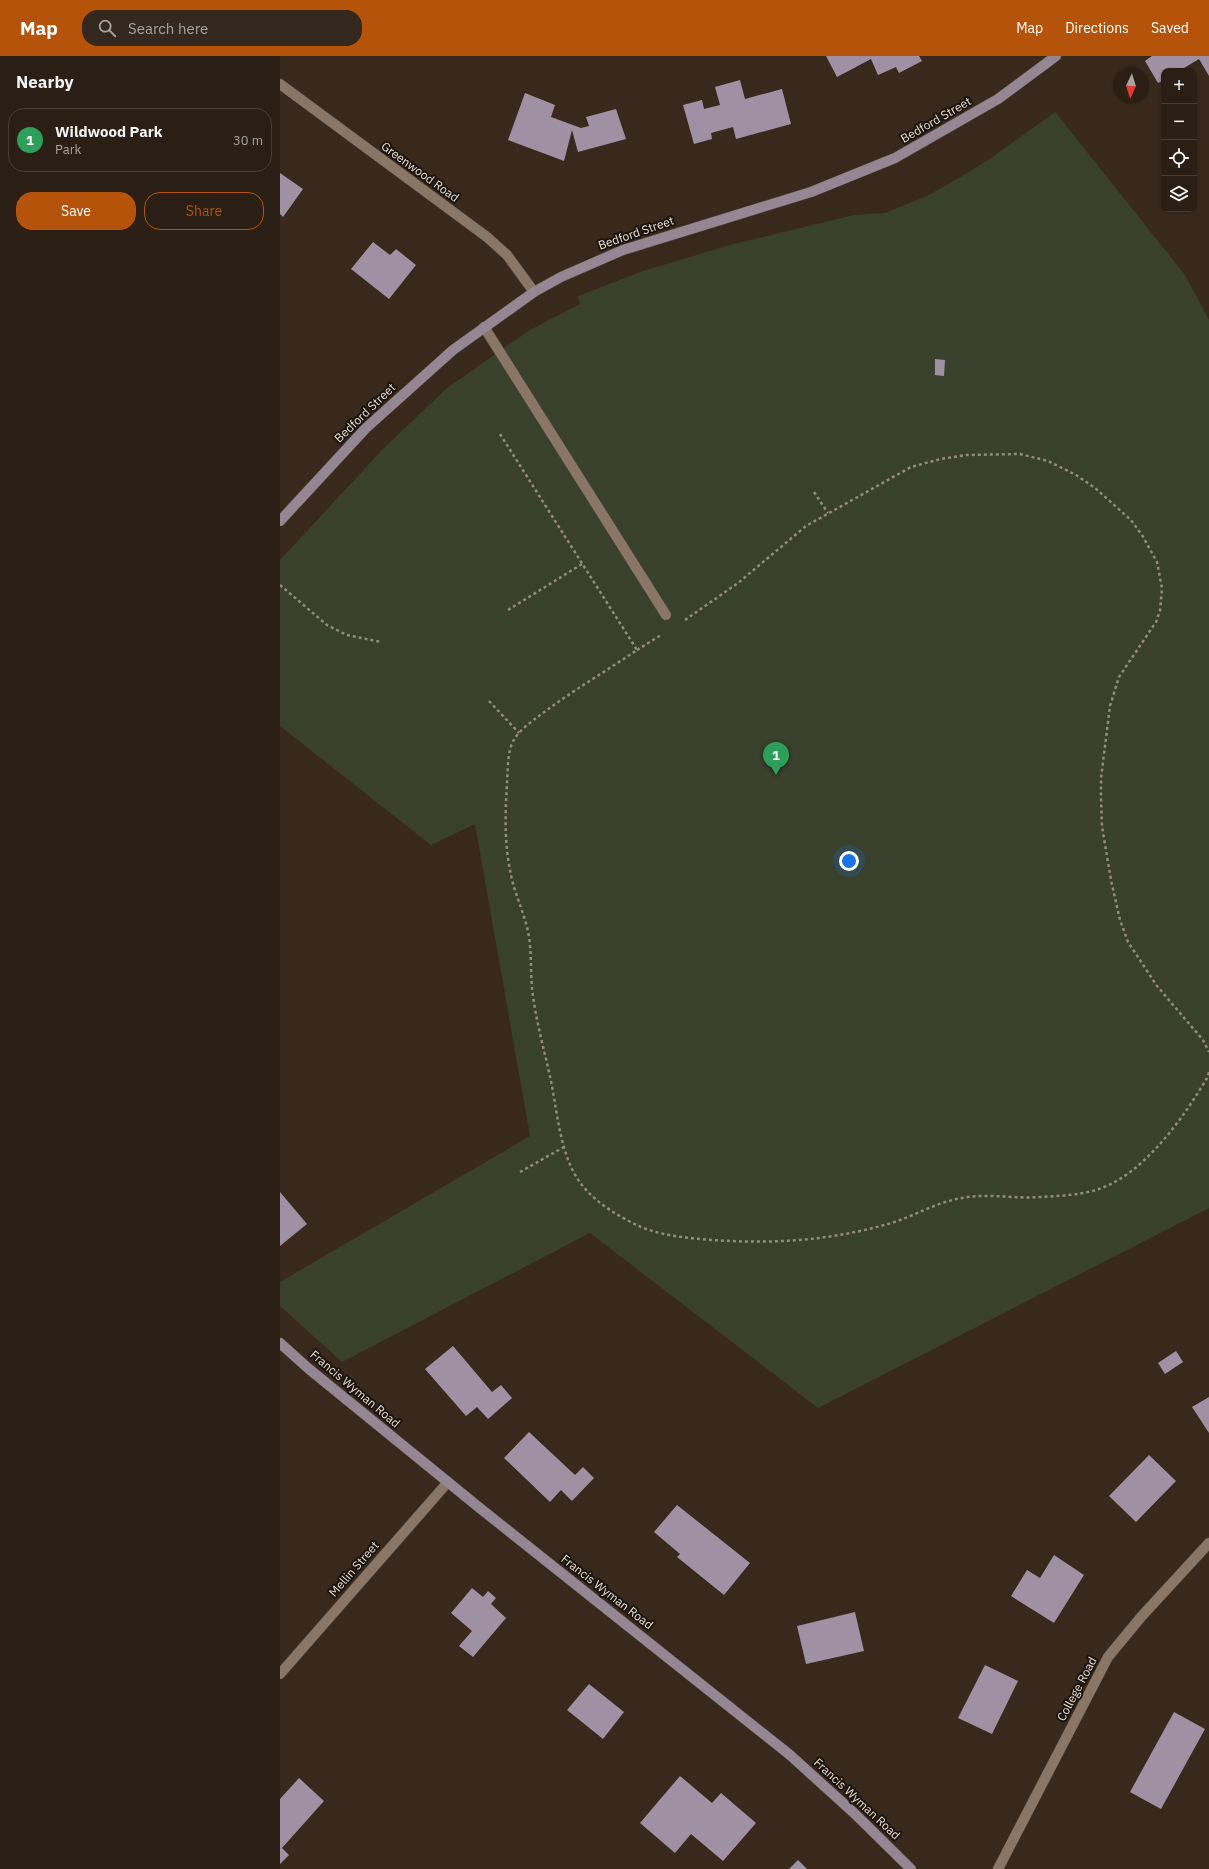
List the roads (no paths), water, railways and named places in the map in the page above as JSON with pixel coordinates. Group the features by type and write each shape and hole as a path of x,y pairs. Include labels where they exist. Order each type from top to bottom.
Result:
{"main road":[{"name":"Bedford Street","path":"280,521 366,428 453,350 534,292 561,277 623,250 811,192 895,158 998,99 1056,56"},
{"name":"Francis Wyman Road","path":"280,1343 309,1369 448,1482 790,1755 854,1813 911,1869"}],"street":[{"name":"Greenwood Road","path":"280,84 487,237 507,255 534,292"},
{"path":"484,327 666,615"},
{"name":"Mellin Street","path":"280,1674 448,1482"},
{"name":"College Road","path":"998,1869 1108,1657 1141,1617 1209,1543"}],"place":[{"name":"Wildwood Park","path":"776,775"}]}
